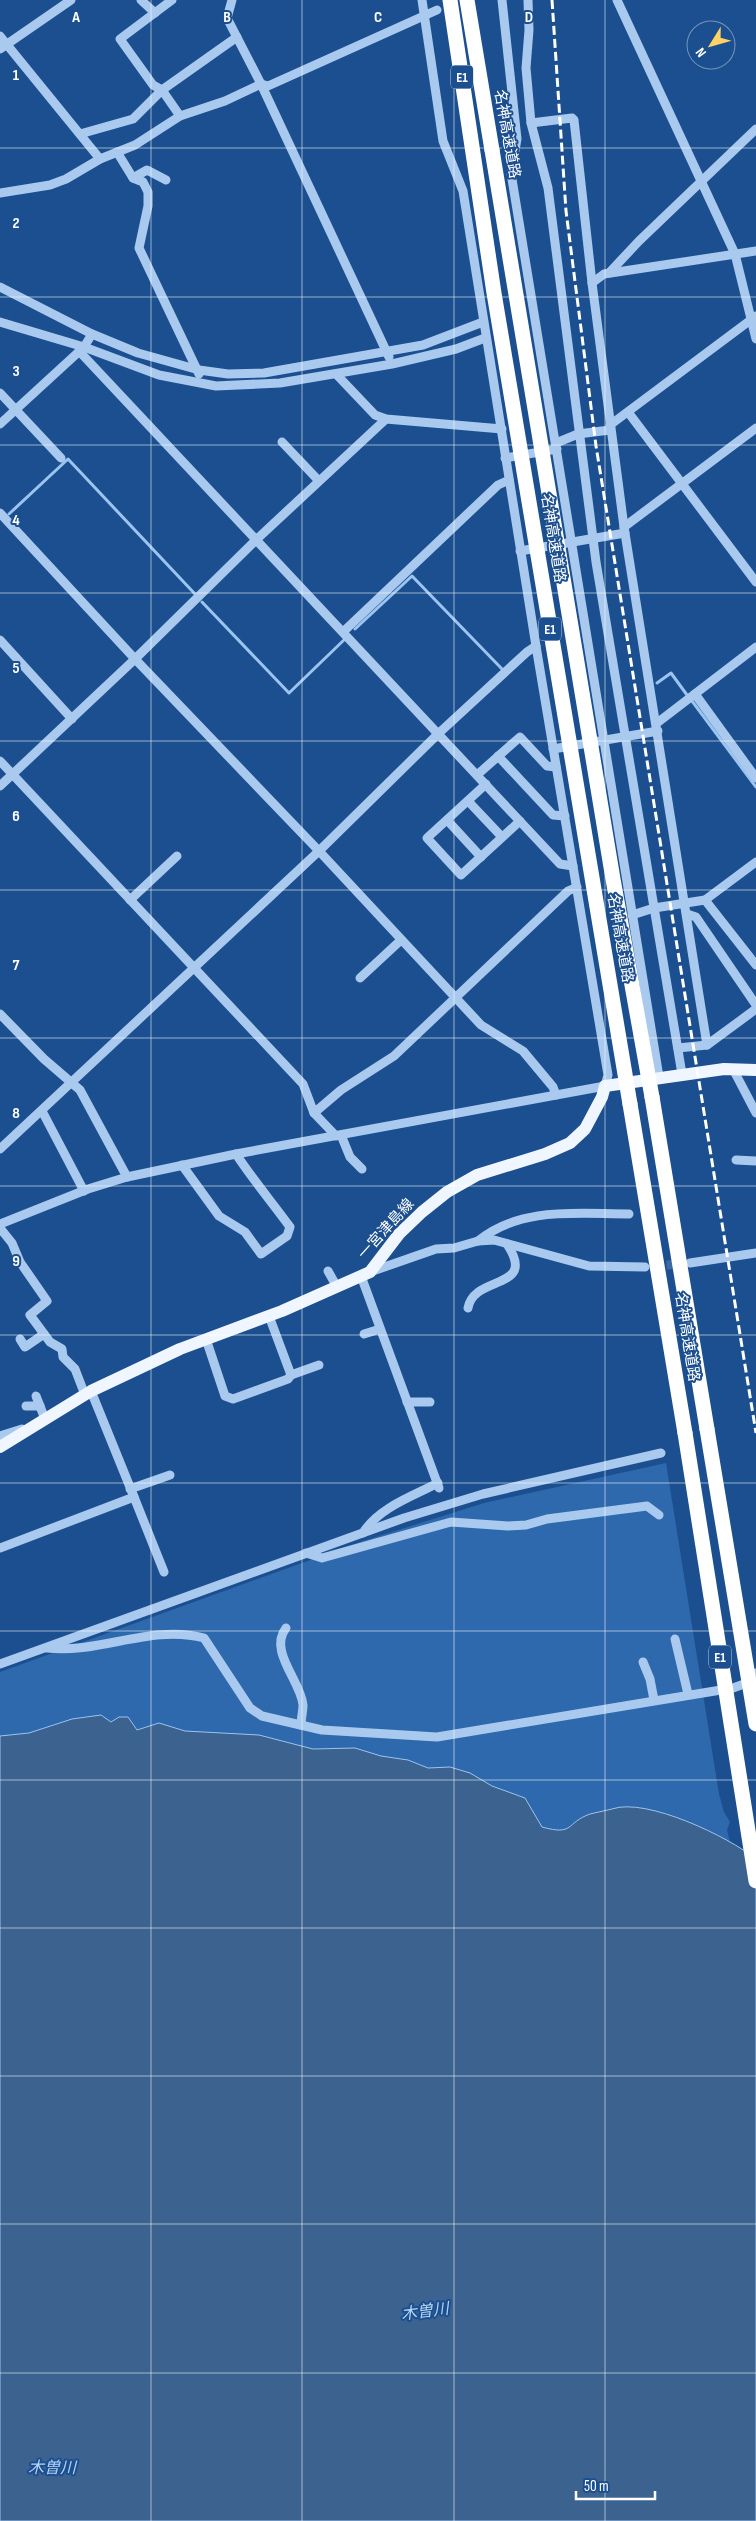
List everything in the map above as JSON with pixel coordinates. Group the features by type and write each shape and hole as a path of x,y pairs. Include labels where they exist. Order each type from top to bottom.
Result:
{"highway":[{"name":"名神高速道路","path":"450,0 501,332 685,1433 756,1881"},
{"name":"名神高速道路","path":"467,0 756,1724"}],"main road":[{"path":"605,1086 682,1074 733,1069 756,1070"},
{"name":"一宮津島線","path":"0,1447 88,1393 206,1340 268,1316 365,1274 399,1234 422,1212 448,1192 477,1175 545,1154 570,1143 585,1129 602,1098 605,1086"}],"street":[{"path":"3,47 71,0"},
{"path":"141,0 155,13"},
{"path":"172,0 120,39 153,85 162,90 180,116"},
{"path":"232,0 227,18 392,364"},
{"path":"0,1224 84,1191 127,1177 236,1154 605,1086 608,1075 508,480 502,429 485,338 463,191 443,141 422,0"},
{"path":"502,0 517,138 510,173 573,542 659,1077"},
{"path":"528,0 530,30 526,68 531,123 548,188 578,434 593,539 682,1074"},
{"path":"617,0 735,254 753,318 756,339"},
{"path":"0,193 50,185 66,180 100,159 136,145 180,116 225,101 260,84 268,86 437,10"},
{"path":"0,36 3,47 100,159"},
{"path":"80,134 133,119 162,90 236,37"},
{"path":"531,123 572,118 574,120 610,428 707,1045"},
{"path":"609,274 639,241 756,130"},
{"path":"117,152 133,178 143,182 148,192 148,206 139,248 199,370 200,384"},
{"path":"133,178 147,170 166,180"},
{"path":"592,283 609,274 756,251"},
{"path":"0,287 92,334 138,353 199,370 228,374 264,373 424,345 483,322"},
{"path":"506,458 557,446 578,434 610,428 628,412 753,318"},
{"path":"0,322 159,374 200,384 238,386 280,383 392,364 456,349 485,338"},
{"path":"0,424 81,349 92,334"},
{"path":"81,349 560,864 573,866"},
{"path":"336,374 375,415 386,419 502,429"},
{"path":"0,393 61,458"},
{"path":"628,412 756,582"},
{"path":"0,786 135,660 257,539 386,419"},
{"path":"520,551 593,539 625,530 682,483 756,428"},
{"path":"282,442 319,482"},
{"path":"343,632 498,485 508,480"},
{"path":"0,513 135,660 319,851 481,1025 523,1051 554,1087 556,1095"},
{"path":"0,640 72,718"},
{"path":"0,1149 319,851 439,733 527,652 536,646"},
{"path":"553,749 626,737 658,727 695,694 756,647"},
{"path":"695,694 756,778"},
{"path":"477,775 520,737 547,766 556,767"},
{"path":"498,756 553,815 565,816"},
{"path":"0,762 303,1084 314,1113 339,1135 350,1157 362,1169"},
{"path":"486,784 427,838 461,875 520,821"},
{"path":"468,801 502,837"},
{"path":"447,820 481,857"},
{"path":"130,900 177,856"},
{"path":"632,915 654,908 705,900 756,862"},
{"path":"314,1113 341,1090 394,1056 568,891 577,887"},
{"path":"705,900 756,965"},
{"path":"687,914 696,917 756,1005"},
{"path":"360,978 401,940"},
{"path":"678,1048 707,1045 756,1009"},
{"path":"0,1014 44,1059 80,1090 127,1177"},
{"path":"733,1069 756,1113"},
{"path":"42,1110 84,1191"},
{"path":"182,1166 219,1216 245,1232 261,1254 288,1236 290,1227 267,1195 255,1183 236,1154"},
{"path":"736,1160 756,1161"},
{"path":"478,1241 488,1233 520,1218 542,1214 629,1214"},
{"path":"0,1228 47,1301 30,1315 50,1342 62,1349 63,1358 75,1369 88,1393 164,1572"},
{"path":"363,1533 369,1523 384,1512 438,1485 380,1329 365,1274 436,1249 454,1248 478,1241 494,1240 590,1266 645,1267"},
{"path":"468,1308 470,1298 476,1292 506,1280 513,1274 515,1264 513,1253 507,1244"},
{"path":"690,1263 756,1253"},
{"path":"328,1271 337,1287"},
{"path":"268,1316 291,1375"},
{"path":"364,1334 380,1329"},
{"path":"20,1339 26,1347 44,1334"},
{"path":"206,1340 225,1396 234,1398 319,1366"},
{"path":"36,1396 45,1419"},
{"path":"407,1402 430,1402"},
{"path":"26,1406 40,1406"},
{"path":"0,1436 32,1426"},
{"path":"0,1664 306,1553 483,1494 661,1453"},
{"path":"0,1548 132,1493 170,1475"},
{"path":"306,1553 322,1558 451,1522 508,1526 526,1525 547,1519 647,1506 660,1516"},
{"path":"286,1628 281,1634 280,1646 303,1704 301,1725"},
{"path":"47,1648 75,1648 129,1638 185,1633 204,1638 250,1708 262,1716 322,1730 438,1737 733,1688 744,1684 756,1673"},
{"path":"675,1639 688,1694"},
{"path":"643,1662 650,1679 654,1700"}],"shaded area":[{"path":"666,1463 719,1794 724,1812 730,1822 727,1830 732,1851 580,1838 196,1733 145,1729 0,1746 0,1672 363,1541 484,1503"}],"water":[{"name":"木曽川","path":"101,1715 111,1722 119,1717 128,1717 137,1730 159,1723 185,1731 259,1735 313,1749 355,1748 381,1756 408,1760 428,1768 450,1767 470,1773 492,1786 525,1798 542,1827 553,1829 565,1829 590,1814 612,1809 627,1807 645,1809 687,1821 708,1830 756,1859 756,2521 0,2521 0,1736 29,1733 72,1719"}],"waterway":[{"path":"9,514 68,459 195,594"},
{"path":"355,629 412,576 502,669"},
{"path":"202,602 289,693 346,638"},
{"path":"657,683 671,673 687,695"},
{"path":"692,701 756,787"}],"tunnel":[{"path":"653,1266 683,1264"}],"railway":[{"path":"552,0 566,211 596,446 756,1433"}]}
